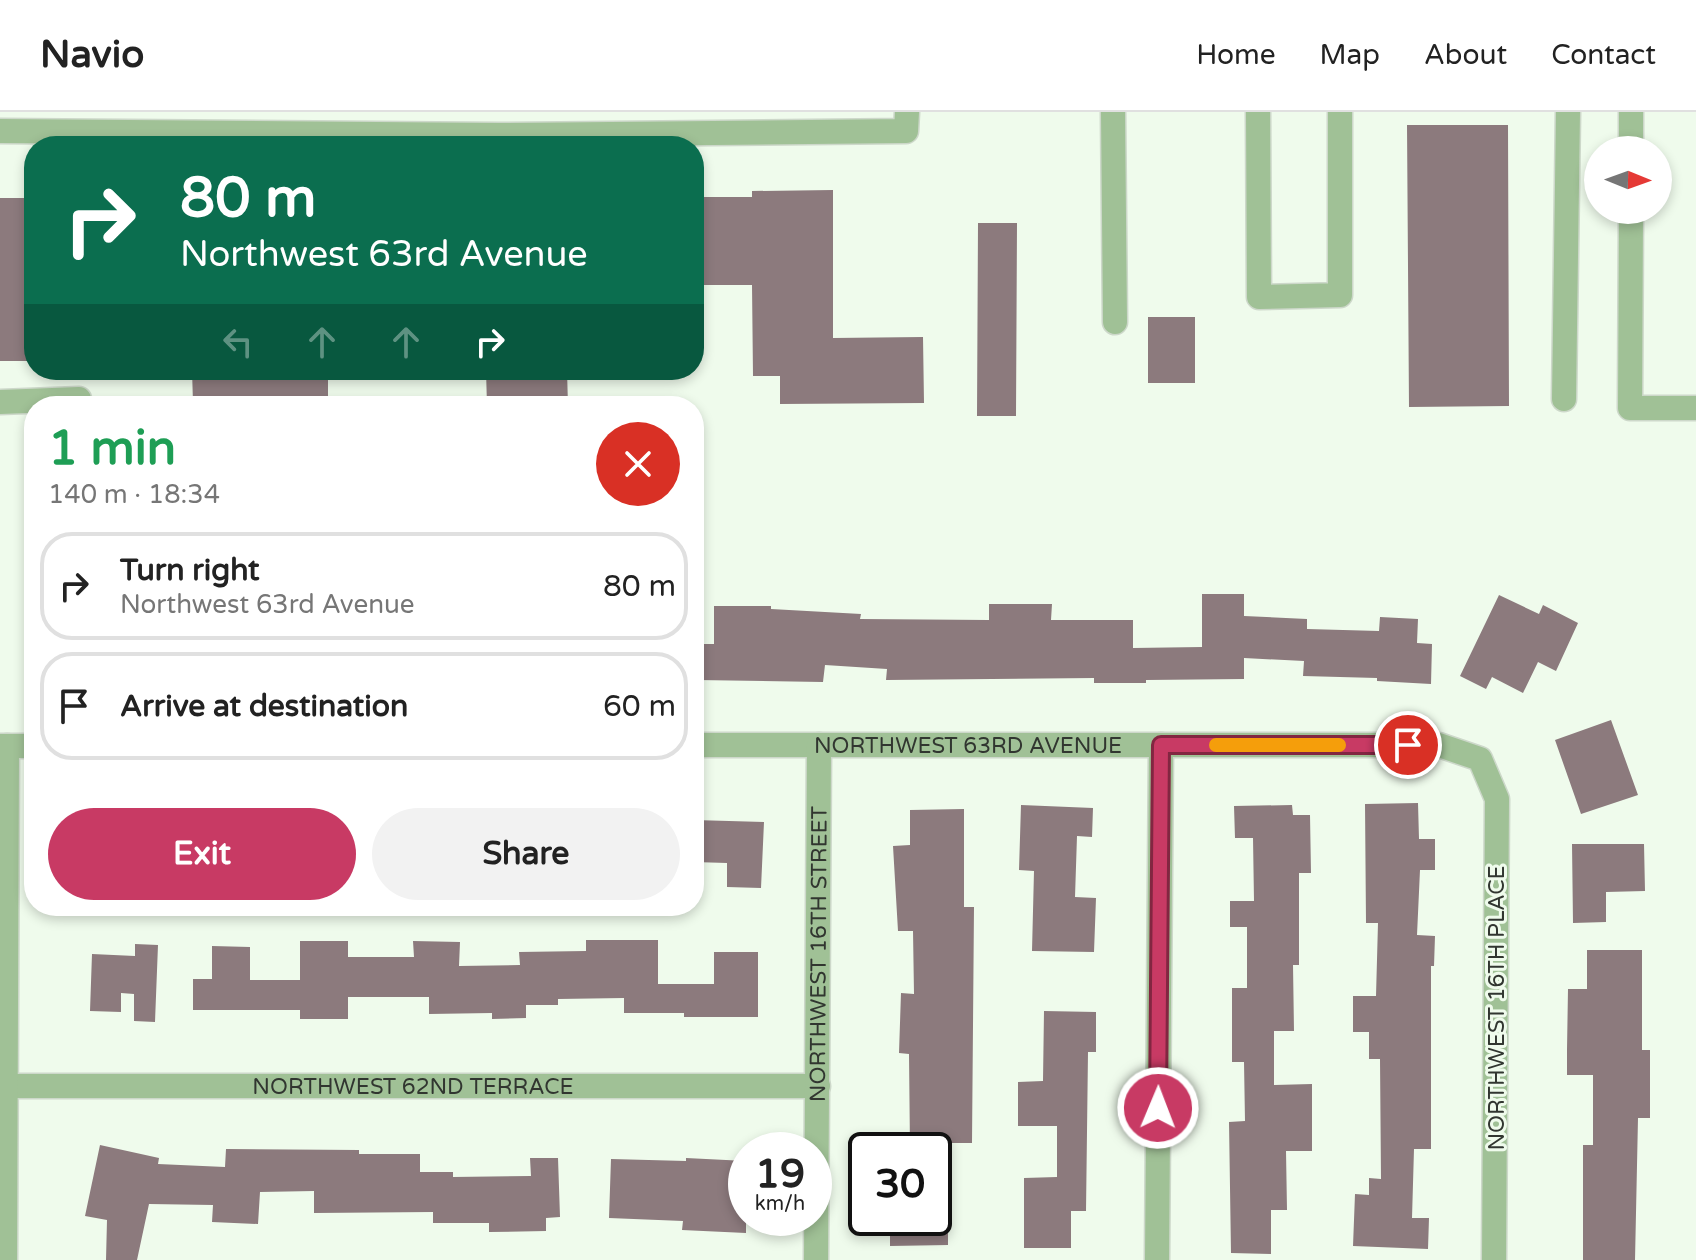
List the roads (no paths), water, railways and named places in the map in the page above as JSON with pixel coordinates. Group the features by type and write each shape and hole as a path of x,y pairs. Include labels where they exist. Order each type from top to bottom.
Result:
{"street":[{"path":"1113,112 1115,322"},
{"path":"1258,112 1259,297 1340,295 1340,112"},
{"path":"1564,399 1568,112"},
{"path":"1631,112 1631,136"},
{"path":"0,131 143,122 199,136"},
{"path":"663,136 906,122"},
{"path":"239,136 358,123 397,132 498,123 571,136"},
{"path":"1631,224 1630,408 1696,408"},
{"path":"0,402 24,401"},
{"name":"NORTHWEST 63RD AVENUE","path":"704,745 1439,745 1480,759"},
{"name":"NORTHWEST 16TH STREET","path":"816,1260 819,745"},
{"path":"1157,1260 1161,745"},
{"path":"4,746 5,1260"},
{"name":"NORTHWEST 16TH PLACE","path":"1480,759 1497,799 1494,1260"},
{"name":"NORTHWEST 62ND TERRACE","path":"7,1086 818,1086"}]}
